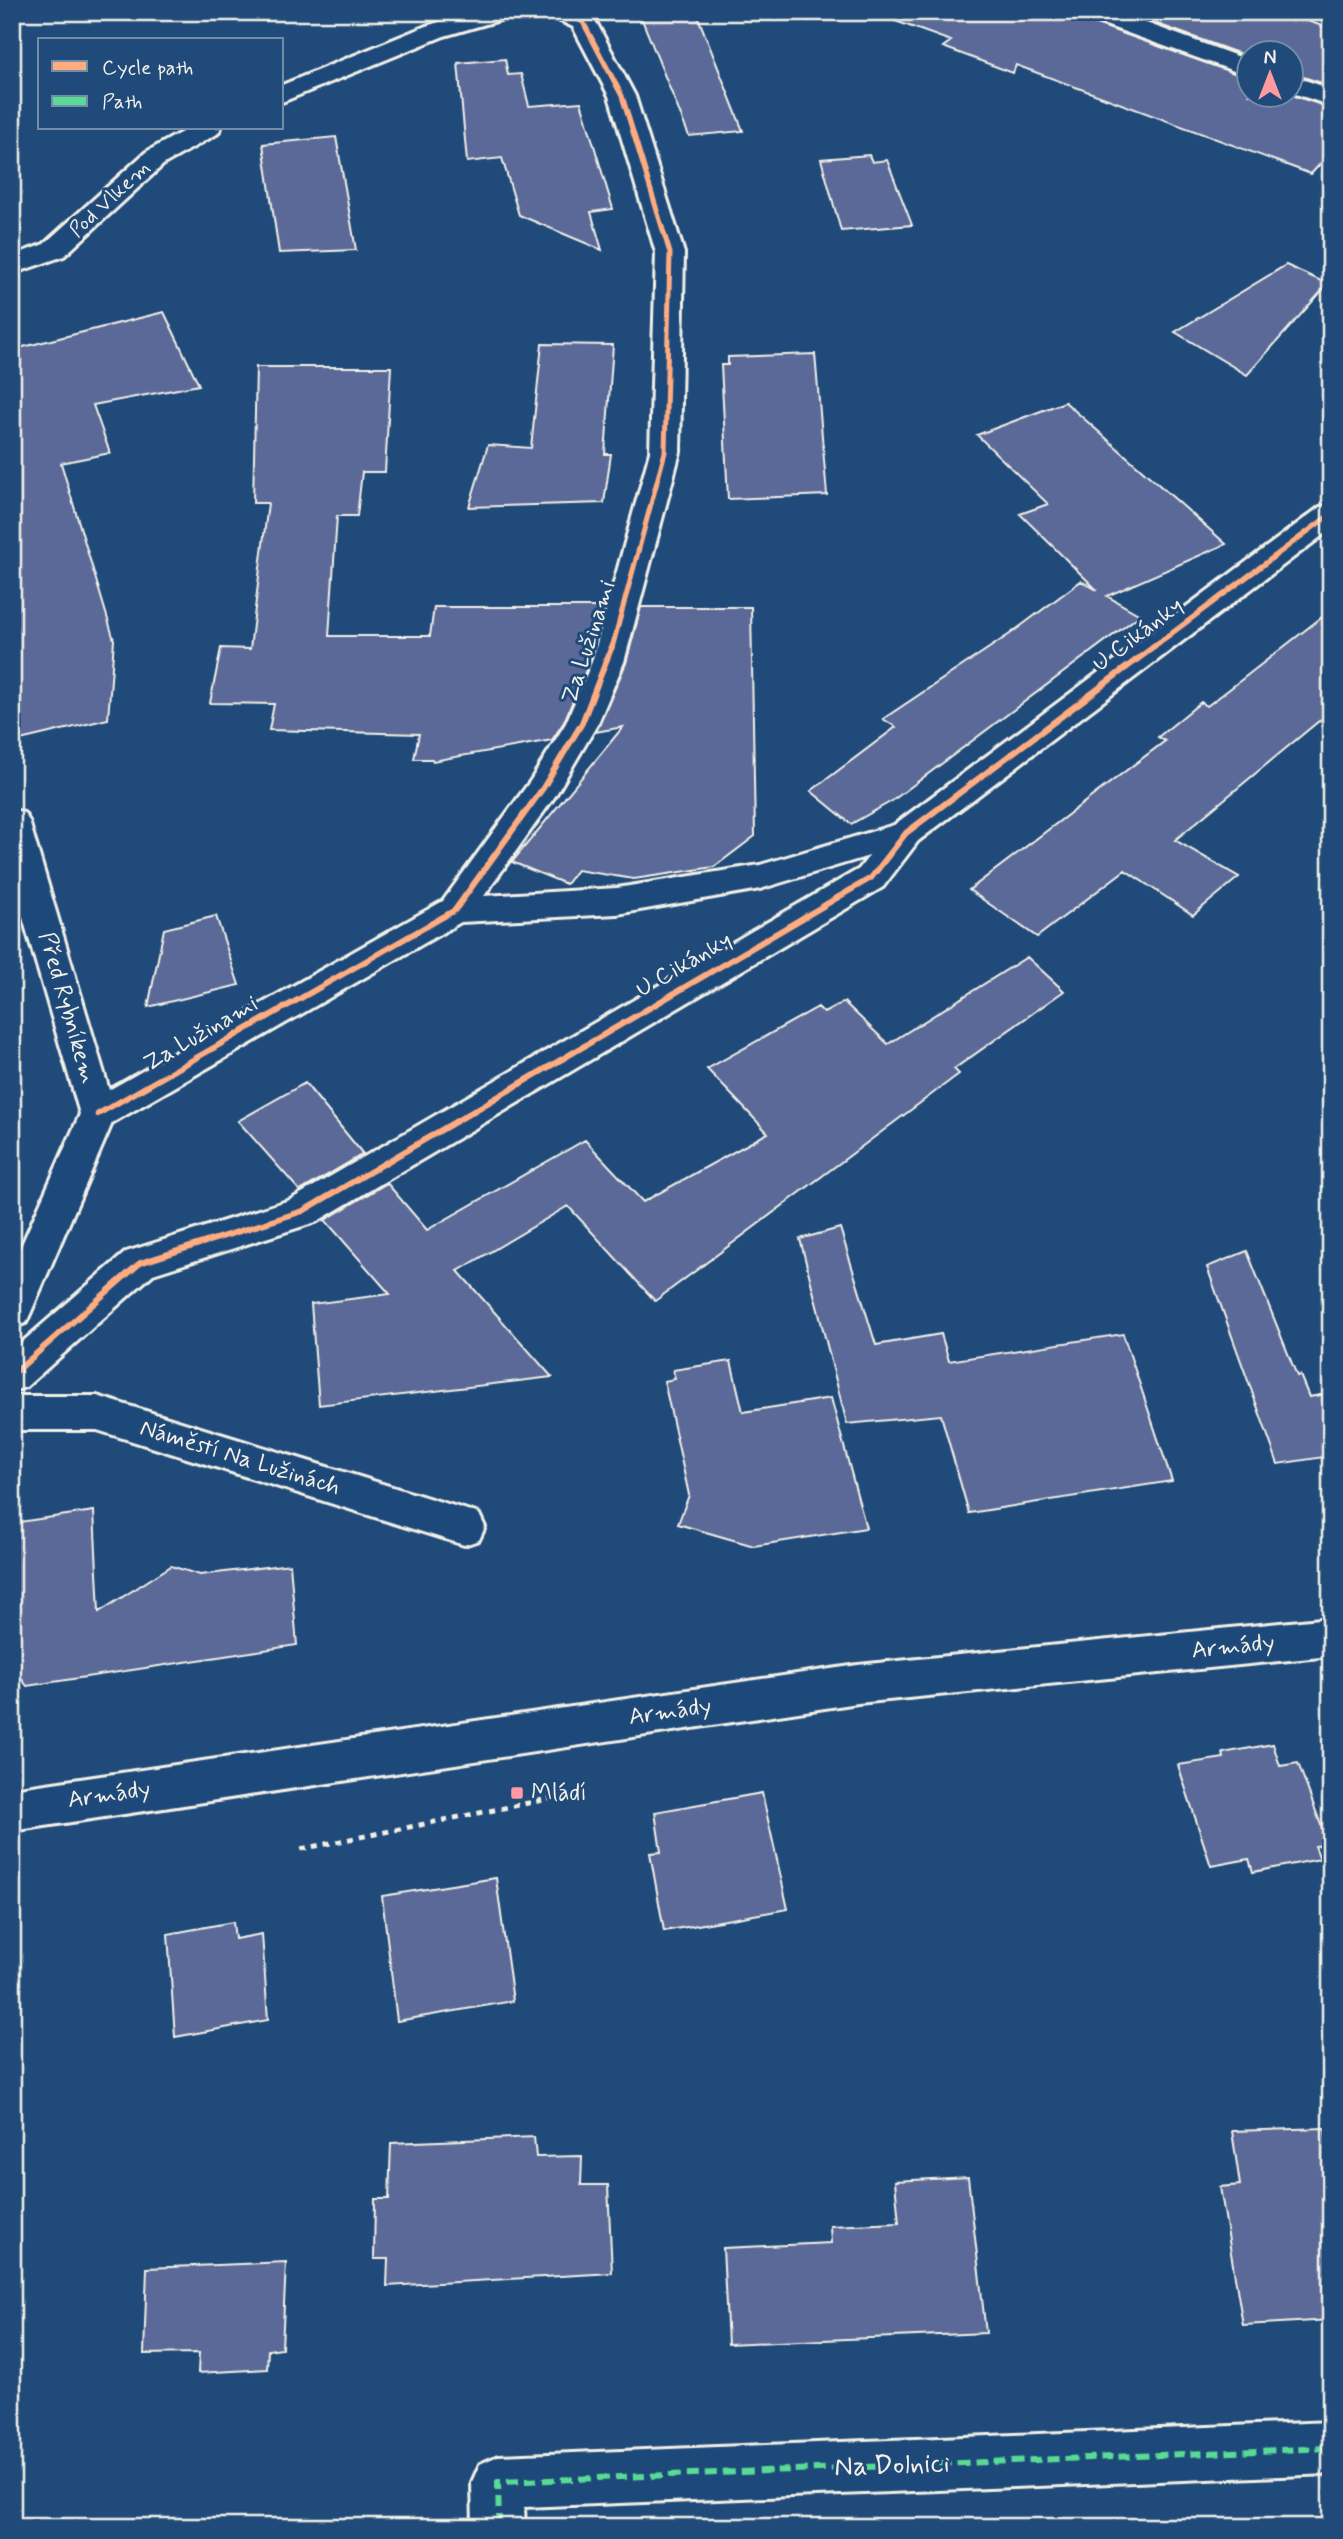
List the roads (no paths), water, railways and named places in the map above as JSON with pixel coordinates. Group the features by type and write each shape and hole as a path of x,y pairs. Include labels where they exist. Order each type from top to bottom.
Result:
{"street":[{"path":"284,93 435,31 501,12"},
{"name":"Za Lužinami","path":"98,1115 455,910 543,788 582,723 608,662 665,452 670,253 622,96 583,22 561,12"},
{"path":"1093,12 1234,63"},
{"path":"1304,88 1331,98"},
{"name":"Pod Vlkem","path":"12,266 54,250 155,158 204,130"},
{"name":"U Cikánky","path":"12,1375 140,1263 303,1211 871,878 906,833 1331,514"},
{"name":"Před Rybníkem","path":"12,821 98,1115"},
{"name":"Za Lužinami","path":"455,910 617,901 747,879 906,833"},
{"path":"12,1312 98,1115"},
{"name":"Náměstí Na Lužinách","path":"12,1413 97,1413 464,1527"},
{"name":"Armády","path":"12,1810 858,1684 1331,1637"},
{"name":"Na Dolnici","path":"499,2527 498,2482 1331,2448"}],"place":[{"name":"Mládí","path":"517,1793"}]}
